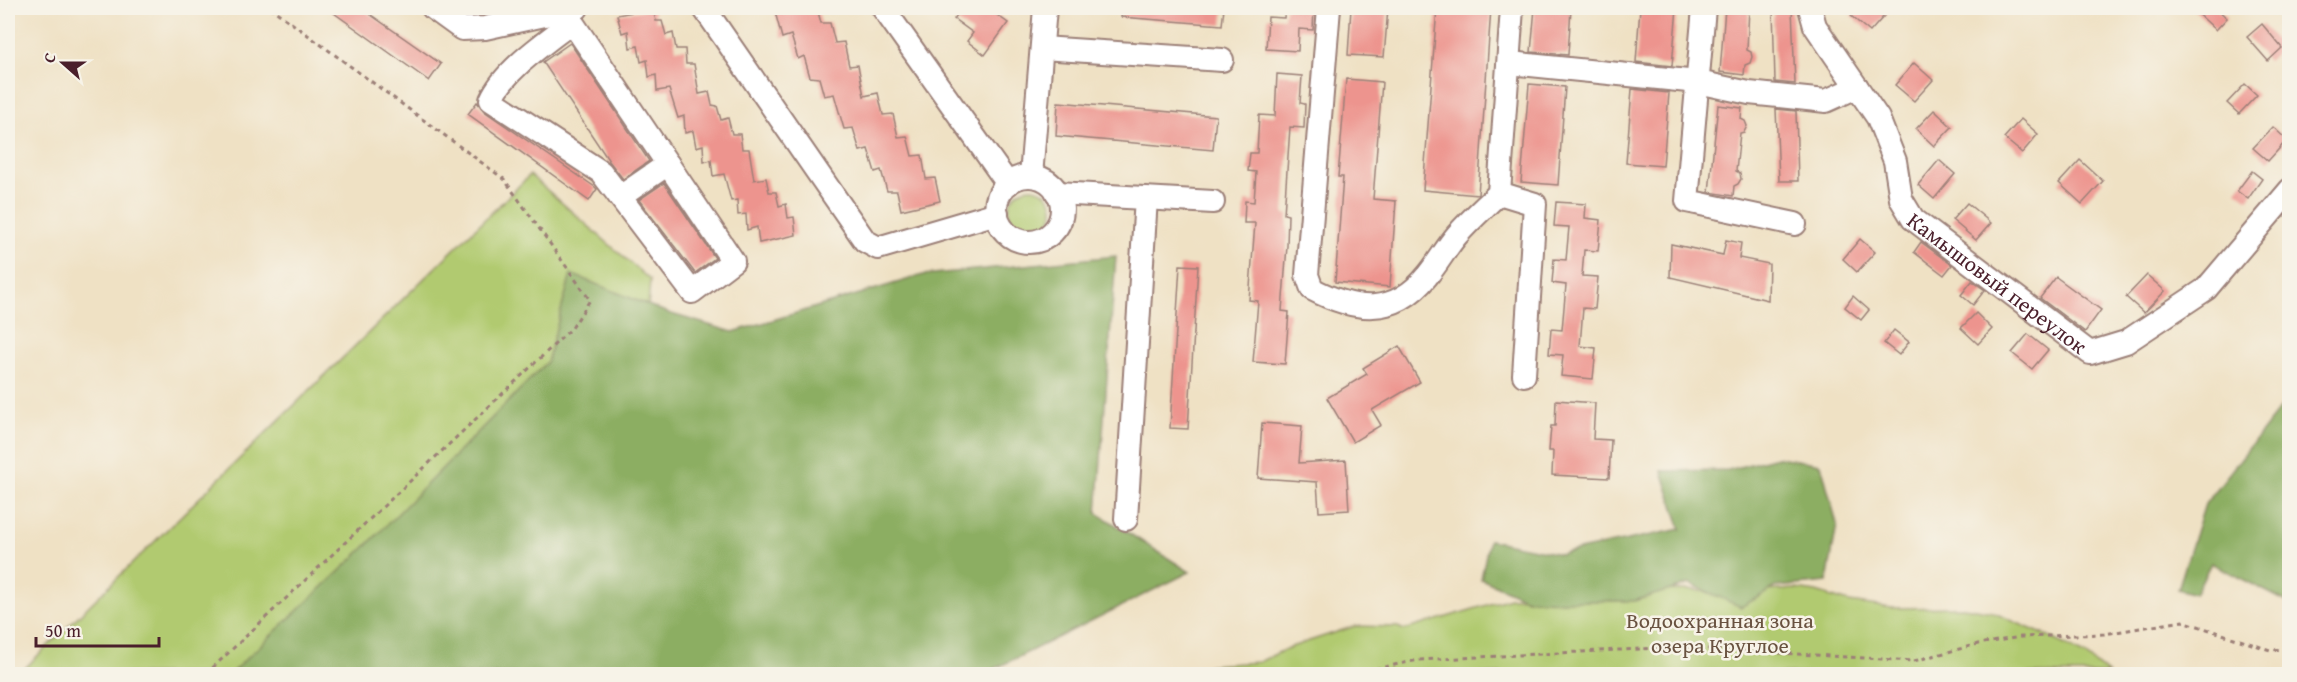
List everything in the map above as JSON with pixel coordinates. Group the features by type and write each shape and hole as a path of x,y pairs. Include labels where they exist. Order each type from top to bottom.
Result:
{"street":[{"path":"433,8 462,28 484,28 571,13"},
{"path":"704,8 865,241 878,248 997,213"},
{"path":"883,8 1008,184"},
{"path":"1031,176 1045,8"},
{"path":"1329,8 1307,275 1312,289 1332,299 1365,308 1401,300 1425,278 1458,234 1499,193 1512,8"},
{"path":"1704,8 1687,201 1795,224"},
{"name":"Камышовый переулок","path":"1810,8 1815,26 1878,118 1895,161 1901,199 1913,219 2090,353 2126,342 2206,289 2289,190"},
{"path":"571,13 733,261 692,292 601,172 491,100 495,91 571,13"},
{"path":"1042,48 1222,60"},
{"path":"1509,63 1698,82 1749,93 1826,101 1857,87"},
{"path":"620,197 668,164"},
{"path":"1031,176 1048,183 1057,193 1062,211 1060,221 1054,230 1046,238 1036,242 1015,239 1000,224 997,213 1001,192 1008,184 1031,176"},
{"path":"1057,193 1213,202"},
{"path":"1499,193 1535,204 1524,375"},
{"path":"1126,519 1146,198"}],"path":[{"path":"206,675 572,328 590,300 504,179 271,8"},
{"path":"1349,675 1419,660 1680,647 1914,661 1978,644 2021,637 2103,634 2183,621 2270,650 2289,649"}],"green space":[{"path":"530,175 650,280 622,674 19,674"},
{"path":"1031,188 1046,195 1053,210 1046,225 1031,232 1016,225 1009,210 1016,195"},
{"path":"1116,256 1097,513 1190,572 984,674 230,674 363,549 547,362 571,274 668,313 733,332 923,275"},
{"path":"2289,397 2289,603 2211,563 2195,594 2178,589 2205,504"},
{"path":"1777,457 1821,464 1837,524 1827,582 1776,587 1741,607 1690,584 1634,601 1559,601 1527,599 1481,579 1489,540 1560,554 1681,529 1662,471 1728,470"},
{"name":"Водоохранная зона озера Круглое","path":"1796,589 1816,592 1849,602 1892,608 1964,607 1992,612 2052,638 2086,656 2108,674 1178,674 1211,665 1259,662 1288,648 1355,626 1398,627 1404,630 1510,598 1631,591 1694,590 1718,594"}],"building":[{"path":"327,8 361,8 441,64 429,81"},
{"path":"653,8 656,21 662,21 666,35 673,33 676,49 685,49 686,64 694,64 699,94 709,92 712,105 717,106 721,120 728,118 732,134 740,134 742,149 749,149 754,180 766,178 769,192 776,192 779,206 786,204 788,218 794,217 796,235 759,243 757,227 747,230 746,214 738,215 737,200 731,201 724,174 713,176 711,160 704,162 703,145 696,147 693,131 685,133 684,116 678,118 669,89 657,91 656,75 649,77 647,60 641,62 638,46 630,48 628,31 622,33 617,15"},
{"path":"774,8 817,8 821,23 830,23 835,43 844,42 849,66 858,65 864,96 878,93 883,115 893,114 898,137 907,136 912,156 922,155 926,179 935,178 940,201 901,210 897,191 887,191 881,170 875,172 868,149 860,151 853,128 844,129 834,94 824,96 819,78 810,77 804,56 798,59 791,35 782,38"},
{"path":"962,8 987,8 1008,23 985,55 967,41 973,33 954,19"},
{"path":"1122,8 1224,8 1222,25 1121,17"},
{"path":"1285,8 1314,8 1313,30 1299,29 1298,51 1266,49 1268,17 1284,18"},
{"path":"1351,8 1388,8 1384,57 1348,55"},
{"path":"1437,8 1491,8 1478,195 1423,190"},
{"path":"1535,8 1571,8 1568,55 1531,52"},
{"path":"1640,8 1677,8 1672,66 1636,62"},
{"path":"1725,8 1749,8 1747,50 1751,52 1752,57 1750,63 1745,65 1744,75 1720,72"},
{"path":"1773,8 1792,8 1795,84 1775,82"},
{"path":"1858,8 1891,8 1870,32 1851,16"},
{"path":"2192,8 2216,8 2227,18 2216,30"},
{"path":"2262,24 2282,48 2268,61 2247,37"},
{"path":"570,43 649,161 623,179 543,62"},
{"path":"1914,63 1933,80 1914,101 1895,85"},
{"path":"1277,74 1302,76 1300,103 1305,104 1304,128 1290,127 1284,214 1288,215 1282,311 1289,312 1285,364 1253,362 1258,301 1249,300 1255,223 1244,223 1245,201 1254,202 1256,172 1248,171 1250,153 1257,153 1259,115 1275,116"},
{"path":"1346,79 1382,82 1373,199 1396,201 1390,287 1335,282 1343,177 1338,177"},
{"path":"1529,84 1565,87 1558,185 1521,182"},
{"path":"2245,84 2257,95 2239,114 2227,103"},
{"path":"1632,89 1669,93 1663,166 1626,163"},
{"path":"477,102 484,111 595,187 597,189 589,201 468,114"},
{"path":"1058,102 1216,116 1213,150 1056,136"},
{"path":"1718,105 1742,108 1741,119 1747,126 1744,132 1740,133 1736,171 1740,173 1741,179 1734,186 1733,196 1709,192"},
{"path":"1776,109 1796,111 1798,181 1779,181"},
{"path":"1934,110 1952,127 1934,146 1916,129"},
{"path":"2021,119 2038,134 2022,153 2004,138"},
{"path":"2273,127 2287,140 2268,161 2253,148"},
{"path":"1939,160 1955,174 1934,199 1918,185"},
{"path":"2080,160 2103,181 2082,204 2059,183"},
{"path":"2252,171 2262,179 2248,199 2237,191"},
{"path":"664,183 715,258 695,273 639,200"},
{"path":"1556,202 1586,204 1585,218 1601,220 1598,251 1584,250 1582,276 1598,277 1595,309 1583,308 1580,346 1596,348 1593,379 1561,376 1563,355 1549,354 1551,329 1562,330 1566,285 1552,283 1554,259 1566,260 1569,227 1554,226"},
{"path":"1967,203 1991,223 1976,240 1952,220"},
{"path":"1860,239 1875,252 1857,272 1843,259"},
{"path":"1726,240 1741,243 1739,258 1769,264 1768,300 1670,277 1671,244 1723,255"},
{"path":"1921,242 1952,265 1944,275 1914,252"},
{"path":"1180,265 1198,266 1188,429 1170,428"},
{"path":"2147,275 2165,291 2144,313 2126,297"},
{"path":"2056,277 2101,310 2085,332 2040,298"},
{"path":"1972,281 1985,290 1973,305 1961,295"},
{"path":"1853,296 1869,310 1861,320 1845,307"},
{"path":"1976,313 1992,329 1978,344 1961,328"},
{"path":"1894,330 1909,342 1899,355 1884,343"},
{"path":"2028,334 2048,350 2032,369 2012,353"},
{"path":"1399,346 1420,382 1372,410 1381,425 1353,442 1327,398 1367,374 1363,368"},
{"path":"1556,400 1595,403 1593,439 1611,440 1609,478 1552,475 1553,451 1549,451 1551,426 1555,426"},
{"path":"1262,423 1302,426 1299,463 1346,460 1349,510 1319,512 1317,482 1258,478"}]}
